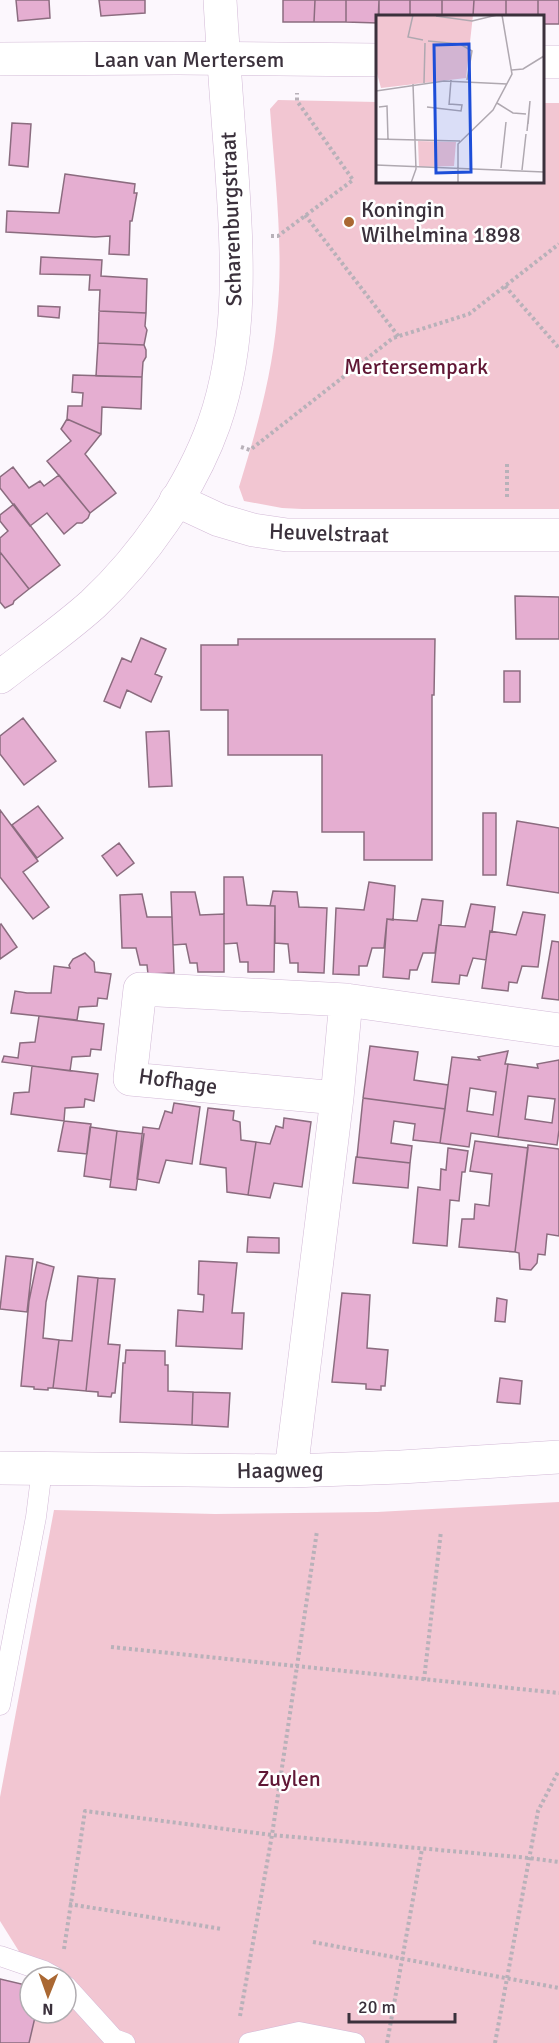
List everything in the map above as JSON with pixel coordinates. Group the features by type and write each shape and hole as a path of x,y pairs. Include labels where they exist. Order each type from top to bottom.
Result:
{"street":[{"name":"Scharenburgstraat","path":"176,500 198,463 226,383 237,296 237,236 220,0"},
{"name":"Laan van Mertersem","path":"0,59 376,60"},
{"name":"Heuvelstraat","path":"176,500 219,520 253,530 287,535 559,535"},
{"path":"0,677 93,603 138,552 176,500"},
{"name":"Hofhage","path":"338,1098 130,1079 140,989 346,1000 559,1030"},
{"path":"291,1471 338,1098 346,1000"},
{"name":"Haagweg","path":"0,1468 291,1471 559,1457"}],"lane":[{"path":"0,1705 36,1517 42,1469"},
{"path":"0,1956 26,1965"},
{"path":"78,1999 114,2039 125,2043"},
{"path":"249,2043 299,2032 355,2043"}],"path":[{"path":"237,236 278,236 353,180 297,101 297,60"},
{"path":"305,215 399,337"},
{"path":"209,435 250,450 393,338 469,314 559,244"},
{"path":"506,286 559,348"},
{"path":"239,2020 272,1835 317,1531"},
{"path":"424,1680 441,1531"},
{"path":"111,1647 559,1693"},
{"path":"495,2043 538,1811 559,1770"},
{"path":"63,1956 69,1904 85,1811 272,1835 559,1862"},
{"path":"387,2043 422,1849"},
{"path":"69,1904 222,1929"},
{"path":"313,1942 559,1988"}],"green space":[{"name":"Mertersempark","path":"278,100 376,102 376,183 544,183 544,103 559,103 559,509 302,509 244,501 239,487 267,382 275,340 279,292 279,240 270,109"},
{"name":"Zuylen","path":"559,1502 559,2043 29,2043 33,2025 78,2025 78,1965 28,1965 0,1921 0,1797 54,1510 215,1514 377,1512"}],"building":[{"path":"16,0 49,0 50,18 18,21"},
{"path":"99,0 145,0 145,13 101,16"},
{"path":"283,0 315,0 314,22 283,22"},
{"path":"315,0 346,0 346,22 314,22"},
{"path":"346,0 379,0 376,23 346,22"},
{"path":"379,0 410,0 410,15 379,15"},
{"path":"410,0 442,0 442,15 410,15"},
{"path":"442,0 474,0 473,15 442,15"},
{"path":"474,0 506,0 506,15 473,15"},
{"path":"506,0 538,0 538,15 506,15"},
{"path":"538,0 559,0 559,24 544,24 544,15 538,15"},
{"path":"12,123 31,124 28,167 9,165"},
{"path":"65,174 135,184 134,193 137,193 132,221 130,221 129,255 109,254 110,236 6,232 7,211 59,213"},
{"path":"41,257 102,260 101,276 147,279 146,313 99,311 100,290 89,290 90,275 40,274"},
{"path":"38,306 60,307 59,318 38,316"},
{"path":"99,311 146,313 147,330 144,345 98,343"},
{"path":"98,343 144,345 146,357 143,362 142,377 96,376"},
{"path":"73,375 142,377 141,409 102,407 101,434 67,419 68,406 82,406 83,393 72,392"},
{"path":"67,419 101,434 85,454 116,493 90,513 47,461 71,441 61,429"},
{"path":"13,467 29,488 40,481 44,486 59,475 90,513 88,518 82,523 77,523 64,534 47,513 30,526 0,488 0,477"},
{"path":"14,504 60,565 29,589 0,552 0,538 8,531 0,521 0,515"},
{"path":"0,552 29,589 13,604 5,608 0,602"},
{"path":"515,596 559,597 559,639 516,639"},
{"path":"141,638 166,649 155,674 162,677 151,702 127,690 120,708 104,701 122,658 131,662"},
{"path":"238,639 435,639 434,695 432,695 432,860 364,860 364,832 322,832 322,755 228,755 228,710 201,710 201,645 238,645"},
{"path":"504,671 520,671 520,702 504,702"},
{"path":"23,718 56,761 24,785 0,754 0,736"},
{"path":"169,731 172,786 149,787 146,732"},
{"path":"38,806 63,838 37,858 12,825"},
{"path":"0,810 38,861 23,872 49,907 33,919 0,877"},
{"path":"483,813 496,813 496,875 483,875"},
{"path":"517,821 559,828 559,893 507,885"},
{"path":"119,843 134,863 117,876 102,856"},
{"path":"224,877 243,877 247,905 275,906 274,972 248,972 248,962 240,962 237,943 224,944"},
{"path":"369,882 395,886 393,920 387,919 384,948 372,948 367,966 359,966 359,975 333,974 336,908 364,910"},
{"path":"273,891 297,892 299,907 327,908 324,973 298,972 298,963 290,963 288,944 275,943 275,906 270,906"},
{"path":"171,892 195,892 200,915 224,914 224,972 198,972 197,963 190,963 186,944 173,945"},
{"path":"142,894 147,917 172,917 174,973 148,974 147,965 140,965 136,948 122,948 120,895"},
{"path":"422,899 443,901 435,953 423,953 417,970 410,970 409,979 383,977 387,919 417,921"},
{"path":"471,904 495,907 486,960 473,958 467,976 460,975 459,984 432,982 439,925 465,927"},
{"path":"523,912 545,915 538,967 522,966 517,983 509,982 508,991 482,988 490,931 516,935"},
{"path":"0,925 17,947 0,959"},
{"path":"552,941 559,942 559,1000 542,998"},
{"path":"85,953 94,962 95,972 111,974 107,999 98,998 97,1006 79,1007 77,1020 11,1013 15,991 51,993 54,966 70,968 69,965 73,959"},
{"path":"39,1016 104,1024 101,1050 91,1049 90,1056 72,1057 70,1071 2,1062 4,1056 18,1058 20,1043 35,1042"},
{"path":"370,1046 418,1052 414,1080 448,1085 445,1109 363,1098"},
{"path":"508,1051 498,1137 471,1133 469,1147 440,1143 452,1057 480,1060 478,1057","holes":["470,1088 496,1092 493,1115 467,1111"]},
{"path":"559,1060 557,1145 498,1137 508,1064 538,1068 537,1064","holes":["528,1096 555,1099 552,1123 525,1119"]},
{"path":"32,1066 98,1074 94,1101 85,1099 84,1107 65,1108 64,1121 11,1114 14,1093 29,1092"},
{"path":"363,1098 445,1109 440,1143 413,1140 415,1124 394,1121 391,1143 412,1146 410,1163 357,1157"},
{"path":"174,1103 200,1107 192,1164 166,1160 159,1183 137,1179 143,1127 159,1129 165,1111 172,1113"},
{"path":"208,1108 234,1111 233,1120 240,1122 241,1140 256,1142 248,1195 227,1192 226,1168 200,1164"},
{"path":"284,1118 311,1122 302,1187 274,1183 270,1198 248,1195 256,1142 270,1144 276,1126 283,1128"},
{"path":"64,1121 91,1124 87,1154 58,1151"},
{"path":"90,1127 117,1131 111,1180 84,1176"},
{"path":"117,1131 144,1134 136,1190 110,1187"},
{"path":"475,1141 528,1148 515,1252 459,1247 462,1219 474,1219 475,1204 489,1206 492,1174 470,1171"},
{"path":"528,1145 559,1149 559,1236 547,1234 545,1255 538,1254 537,1263 531,1270 520,1269 519,1253 515,1252"},
{"path":"448,1148 468,1151 465,1172 462,1172 459,1201 450,1200 447,1246 413,1243 418,1187 440,1190 441,1169 446,1170"},
{"path":"356,1157 410,1163 408,1188 353,1183"},
{"path":"248,1237 279,1238 279,1253 247,1252"},
{"path":"6,1256 33,1259 27,1312 0,1309"},
{"path":"199,1261 237,1263 232,1313 244,1313 242,1349 176,1346 178,1310 203,1312 204,1295 198,1294"},
{"path":"37,1262 54,1267 46,1302 43,1338 59,1340 53,1388 48,1388 48,1390 21,1386 29,1301"},
{"path":"78,1276 98,1278 86,1391 53,1388 59,1340 72,1341"},
{"path":"98,1278 115,1279 108,1344 120,1345 115,1393 112,1393 111,1397 98,1396 98,1392 86,1391"},
{"path":"342,1293 370,1295 367,1348 388,1350 385,1386 381,1386 381,1390 366,1389 366,1384 332,1382"},
{"path":"497,1298 507,1300 505,1322 495,1321"},
{"path":"126,1350 165,1351 165,1365 168,1365 168,1391 193,1392 192,1425 120,1422 123,1363 125,1363"},
{"path":"500,1378 522,1381 520,1404 497,1402"},
{"path":"193,1392 230,1393 228,1427 192,1425"},
{"path":"0,1979 18,1983 18,2025 33,2025 29,2043 0,2043"}],"place":[{"name":"Koningin Wilhelmina 1898","path":"349,222"}]}
